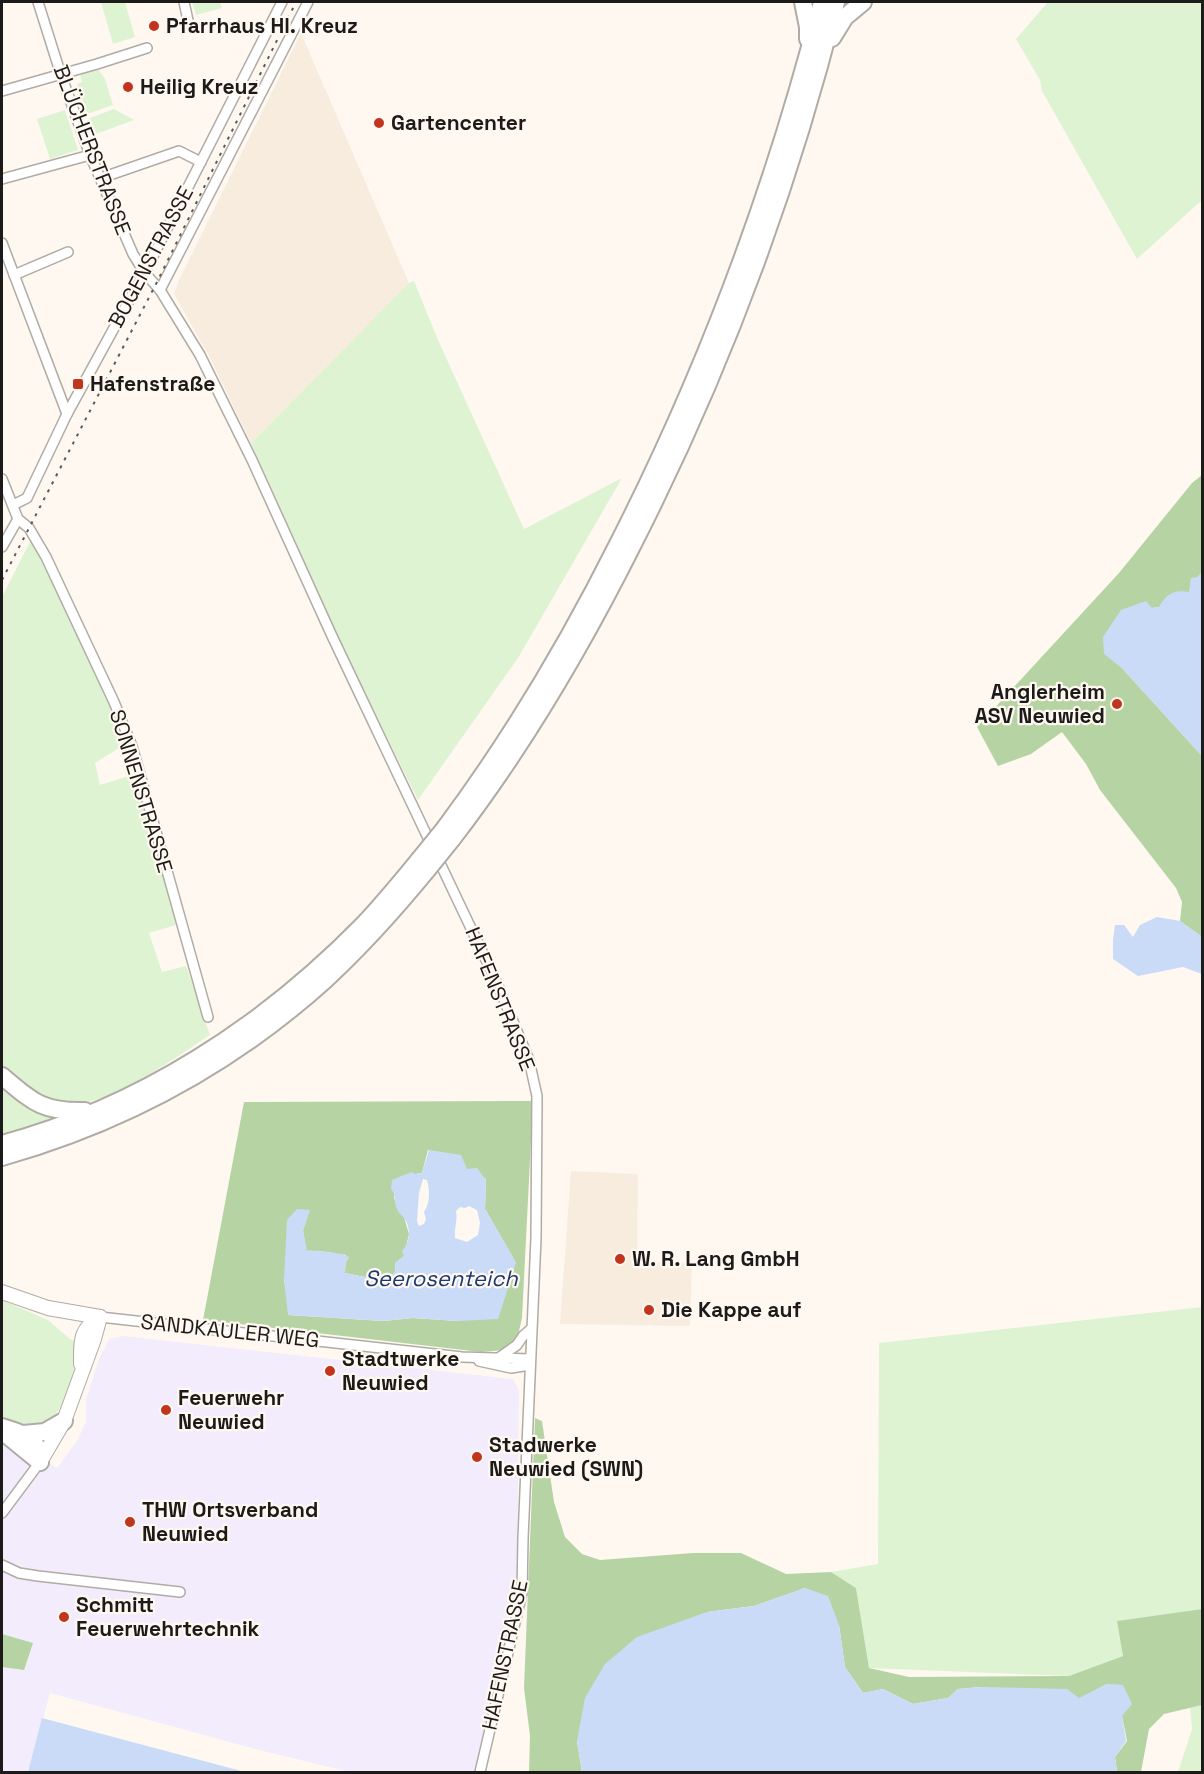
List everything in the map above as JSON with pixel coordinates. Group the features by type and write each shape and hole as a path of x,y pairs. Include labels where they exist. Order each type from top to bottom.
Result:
{"highway":[{"path":"803,2 815,56"},
{"path":"815,56 822,2"},
{"path":"2,1157 81,1132 134,1109 192,1078 272,1024 327,979 372,934 448,833 562,650 653,476 706,355 736,278 782,142 836,2"},
{"path":"815,56 845,17 863,2"},
{"path":"2,1144 95,1111 144,1089 220,1044 271,1008 312,974 423,865"},
{"path":"2,1076 41,1106 63,1111 95,1111"},
{"path":"2,1428 23,1434 45,1432 64,1421"},
{"path":"2,1428 40,1462"},
{"path":"23,1434 38,1446 40,1462"}],"street":[{"name":"BLÜCHERSTRASSE","path":"38,2 90,155 133,254 144,272 160,290"},
{"path":"184,2 189,25"},
{"name":"BOGENSTRASSE","path":"13,505 27,498 68,414 144,272 282,2"},
{"path":"160,290 308,2"},
{"path":"2,91 147,48"},
{"path":"101,178 179,151 201,162"},
{"path":"2,179 90,155"},
{"path":"2,243 68,414"},
{"path":"14,275 68,252"},
{"name":"HAFENSTRASSE","path":"160,290 200,355 252,460 332,636 497,983 529,1060 537,1096 536,1238 522,1593 480,1773"},
{"name":"SONNENSTRASSE","path":"2,478 18,519 29,528 45,557 114,702 132,746 208,1017"},
{"path":"2,547 18,519"},
{"name":"SANDKAULER WEG","path":"2,1292 48,1308 100,1317 462,1357 500,1357 530,1362"},
{"path":"48,1308 69,1322 81,1339"},
{"path":"81,1373 81,1339 89,1323 100,1317"},
{"path":"2,1514 40,1462 64,1421 100,1317"},
{"path":"500,1357 518,1345 531,1329"},
{"name":"SANDKAULER WEG","path":"462,1357 511,1368 520,1368 530,1362"},
{"path":"2,1565 19,1573 38,1576 180,1592"}],"shaded area":[{"path":"301,33 409,283 251,443 210,358 174,294"},
{"path":"571,1171 638,1174 637,1262 692,1263 690,1326 560,1324"},
{"path":"123,1336 513,1379 519,1390 517,1593 475,1772 350,1772 255,1749 50,1693 28,1772 2,1772 2,1436 57,1468 77,1441 86,1422 86,1399 99,1359 109,1339"}],"green space":[{"path":"101,2 125,2 135,37 113,44"},
{"path":"192,2 220,2 222,8 196,15"},
{"path":"1048,2 1202,2 1202,200 1137,259 1042,91 1040,80 1016,39"},
{"path":"98,69 105,79 113,105 87,114 77,84 82,82 80,75"},
{"path":"114,109 134,120 96,134 90,118"},
{"path":"65,110 78,150 50,159 37,119"},
{"path":"414,281 438,340 524,529 622,478 518,658 418,800 349,660 251,443 409,283"},
{"path":"1202,475 1202,572 1189,592 1160,607 1152,608 1105,654 1121,667 1202,756 1202,937 1180,921 1182,902 1176,888 1100,790 1086,764 1062,732 1031,754 998,766 977,727 1119,573 1192,483"},
{"path":"32,538 127,743 95,763 100,785 138,773 176,925 149,933 162,972 186,966 210,1035 119,1091 79,1104 61,1105 46,1101 2,1070 2,597"},
{"path":"2,1081 66,1115 2,1135"},
{"path":"533,1101 522,1318 515,1349 481,1352 203,1320 244,1102","holes":["428,1150 486,1179 485,1209 516,1263 458,1321 413,1318 383,1321 289,1315 284,1279 310,1210 303,1230 306,1251 346,1255 345,1273 371,1278 386,1278 394,1273 395,1263 404,1256 409,1234 404,1217 394,1198 397,1180 401,1176 422,1173"]},
{"path":"2,1300 48,1320 70,1339 76,1341 75,1365 69,1389 58,1411 41,1429 2,1422"},
{"path":"1202,1307 1202,1609 1118,1621 1123,1656 1069,1676 869,1668 856,1588 831,1572 878,1564 879,1343"},
{"path":"535,1418 542,1421 554,1502 565,1537 582,1554 600,1560 693,1553 741,1553 786,1574 831,1572 856,1588 869,1668 909,1677 1069,1676 1123,1656 1117,1621 1202,1609 1202,1705 1164,1714 1149,1729 1141,1772 1117,1772 1115,1757 1127,1741 1122,1716 1107,1684 1079,1699 981,1687 958,1689 948,1698 913,1704 883,1689 863,1693 845,1667 839,1625 805,1588 754,1606 707,1612 577,1741 582,1772 526,1772 529,1771 530,1736 524,1688"},
{"path":"2,1634 33,1643 24,1670 2,1667"},
{"path":"1202,1705 1202,1772 1178,1772 1192,1729 1190,1708"}],"water":[{"path":"1202,572 1202,756 1121,667 1104,654 1103,637 1121,610 1146,601 1152,608 1159,607 1171,594 1179,591 1189,592 1191,578 1197,577"},
{"path":"1157,917 1180,921 1202,937 1202,974 1183,967 1138,976 1113,959 1115,925 1124,925 1133,937 1140,925"},
{"name":"Seerosenteich","path":"429,1150 461,1155 467,1169 477,1168 486,1180 485,1209 516,1263 498,1319 458,1321 413,1318 383,1321 288,1315 284,1279 287,1220 297,1209 310,1210 303,1230 307,1251 328,1252 349,1257 345,1265 345,1273 371,1278 386,1278 394,1273 395,1263 404,1256 402,1251 409,1236 407,1223 396,1207 391,1189 392,1180 412,1172 422,1173","holes":["423,1179 427,1180 429,1196 424,1212 426,1219 424,1224 419,1226 417,1221 419,1193","469,1206 477,1210 480,1223 478,1235 467,1242 455,1238 456,1211 460,1207"]},
{"path":"805,1588 828,1596 839,1625 845,1667 863,1693 883,1689 913,1704 948,1698 958,1689 981,1687 1067,1689 1079,1698 1107,1684 1123,1685 1132,1704 1122,1716 1126,1741 1115,1757 1117,1772 582,1772 577,1741 585,1698 605,1664 637,1637 707,1612 754,1606"},
{"path":"42,1718 245,1772 28,1772"}],"railway":[{"path":"2,580 156,284 296,2"}],"place":[{"name":"Pfarrhaus Hl. Kreuz","path":"154,26"},
{"name":"Heilig Kreuz","path":"128,87"},
{"name":"Gartencenter","path":"379,123"},
{"name":"Hafenstraße","path":"78,384"},
{"name":"Anglerheim ASV Neuwied","path":"1117,704"},
{"name":"W. R. Lang GmbH","path":"620,1259"},
{"name":"Die Kappe auf","path":"649,1310"},
{"name":"Stadtwerke Neuwied","path":"330,1371"},
{"name":"Feuerwehr Neuwied","path":"166,1410"},
{"name":"Stadwerke Neuwied (SWN)","path":"477,1457"},
{"name":"THW Ortsverband Neuwied","path":"130,1522"},
{"name":"Schmitt Feuerwehrtechnik","path":"64,1617"}]}
